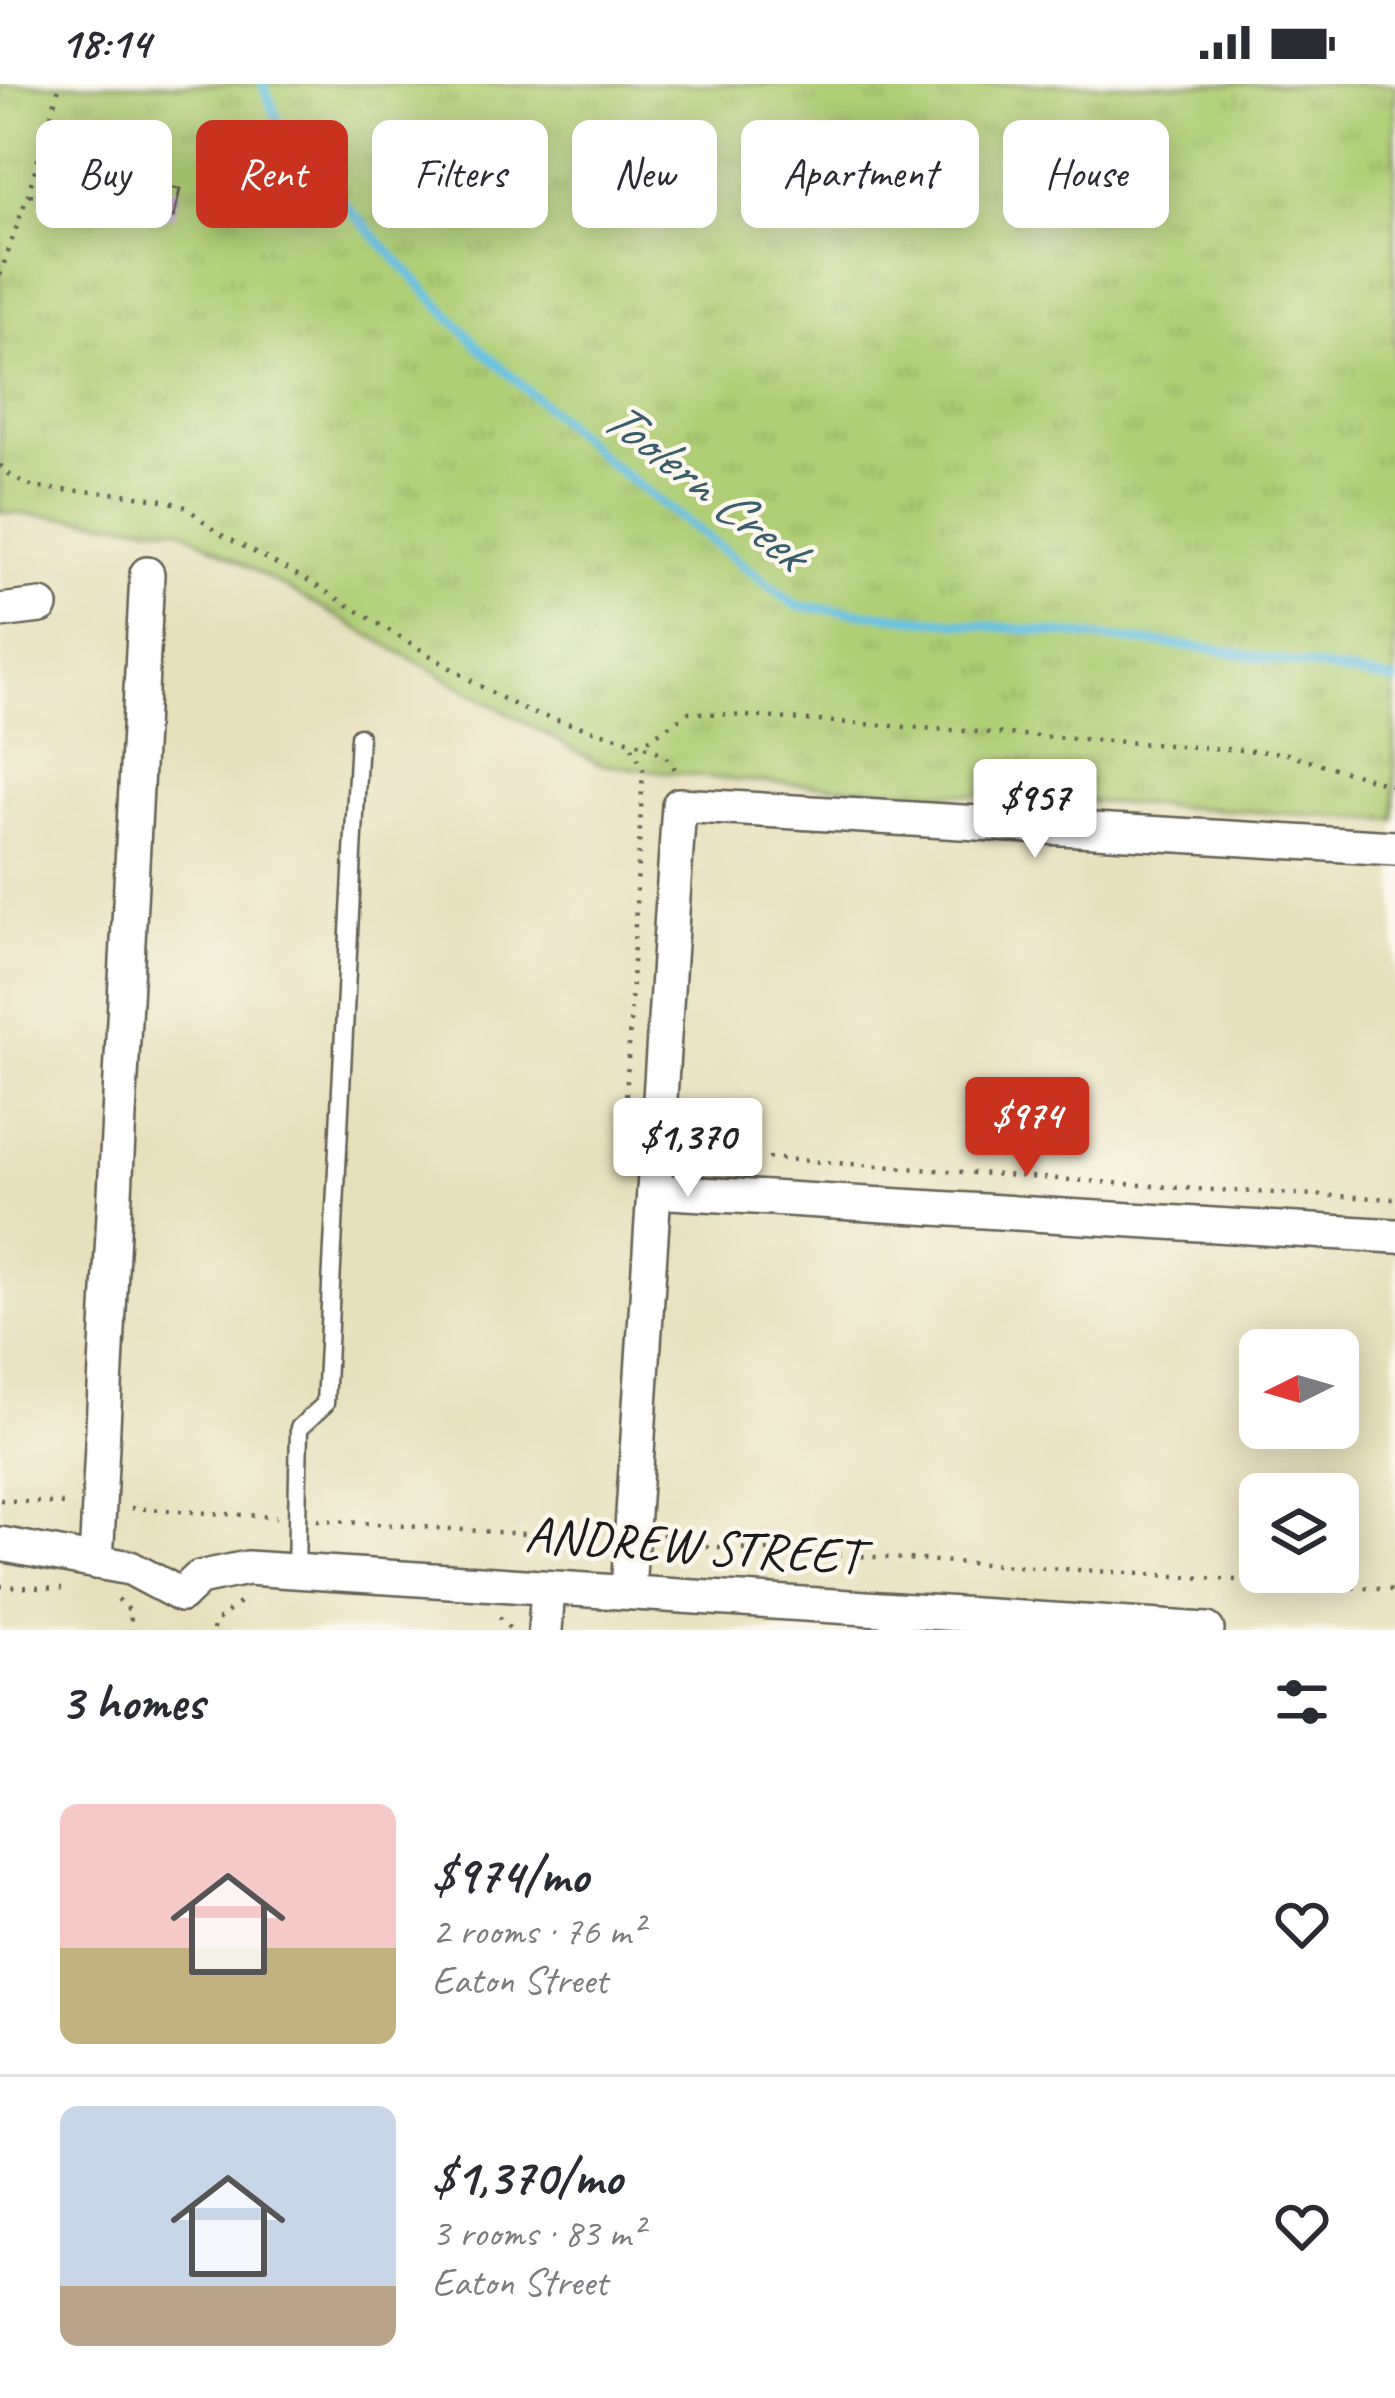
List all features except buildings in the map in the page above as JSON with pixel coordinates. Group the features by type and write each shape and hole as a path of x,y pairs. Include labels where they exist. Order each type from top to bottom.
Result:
{"street":[{"path":"103,1576 99,1506 147,574"},
{"path":"0,611 41,606"},
{"path":"628,1591 680,805 1395,848"},
{"path":"655,1192 1395,1236"},
{"path":"0,1544 103,1576 130,1568 181,1595 178,1630"},
{"name":"ANDREW STREET","path":"181,1595 199,1578 247,1568 1207,1630"},
{"path":"545,1630 548,1588"}],"lane":[{"path":"296,1572 299,1428 325,1404 359,736"}],"path":[{"path":"0,275 60,84"},
{"path":"28,194 36,195"},
{"path":"0,465 12,477 36,488 123,494 186,507 218,533 308,580 528,712 628,739 665,755 683,781 680,805"},
{"path":"642,745 689,712 1284,753 1395,786"},
{"path":"624,1135 643,769 628,739"},
{"path":"681,1140 727,1155 1395,1199"},
{"path":"0,1500 630,1536 670,1544 1395,1590"},
{"path":"602,1523 630,1536 670,1544"},
{"path":"103,1576 131,1612 130,1630"},
{"path":"0,1586 66,1589"}],"green space":[{"path":"0,84 1395,84 1395,820 733,780 599,764 179,528 0,512"}],"waterway":[{"name":"Toolern Creek","path":"263,84 287,143 479,347 605,460 797,606 1214,649 1395,681"}]}
